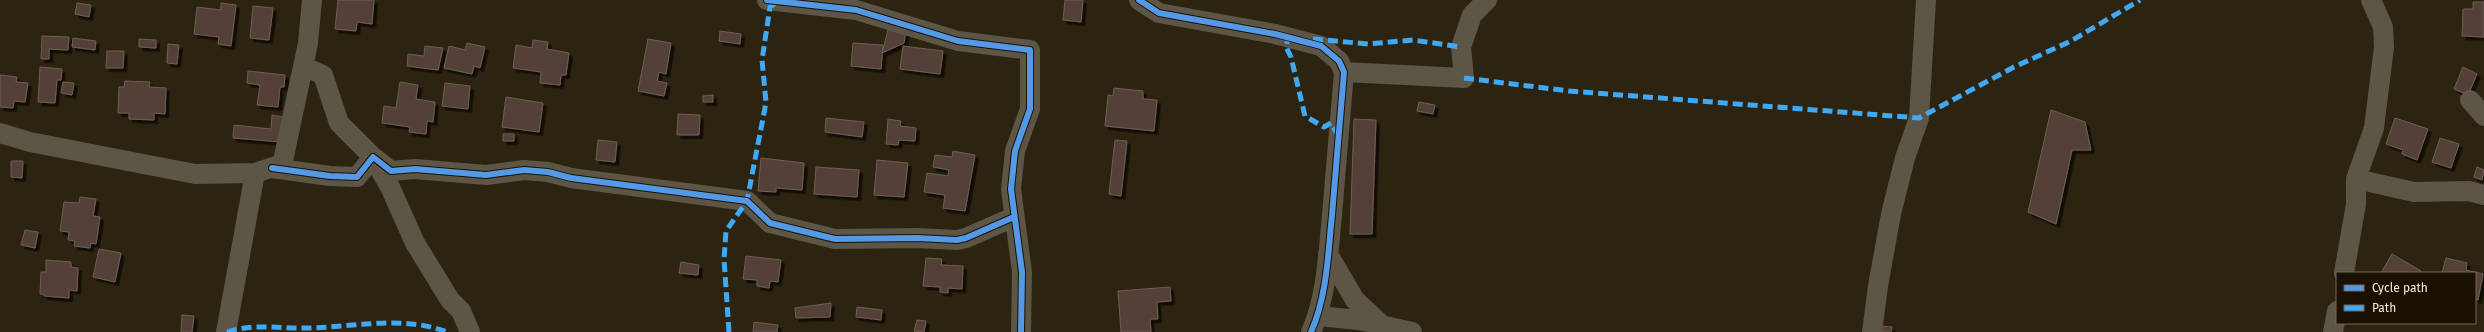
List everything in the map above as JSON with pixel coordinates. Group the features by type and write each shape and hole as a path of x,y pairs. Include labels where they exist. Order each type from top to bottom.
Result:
{"street":[{"path":"264,170 283,161 308,43 312,0"},
{"path":"767,0 856,5 958,41 1030,50 1030,108 1015,151 1011,175 1011,203 1022,272 1021,332"},
{"path":"1138,0 1159,13 1275,34 1321,46 1335,56 1344,72 1328,254 1313,327 1359,320 1412,332"},
{"path":"1344,72 1464,78 1461,47 1472,15 1487,0"},
{"path":"1872,332 1878,286 1892,214 1905,158 1919,118 1926,0"},
{"path":"2344,272 2356,204 2356,179 2374,128 2384,48 2383,27 2378,2"},
{"path":"303,66 323,75 339,123 373,157 391,172 415,169 486,175 524,170 548,172 571,178 747,201 770,223 835,239 917,238 957,240 966,238 1014,217"},
{"path":"2470,100 2484,116"},
{"path":"0,133 30,142 176,172 195,174 264,170 330,176 357,176 373,157"},
{"path":"373,157 390,187 415,243 450,300 461,311 470,332"},
{"path":"226,332 264,170"},
{"path":"2356,179 2414,192 2469,191 2484,195"},
{"path":"1328,254 1355,300 1383,325"},
{"path":"2333,332 2336,316"}],"building":[{"path":"338,0 374,0 372,24 357,22 356,31 335,29"},
{"path":"1065,0 1083,0 1081,22 1063,20"},
{"path":"2473,2 2484,2 2484,37 2462,36 2463,9 2473,9"},
{"path":"77,3 91,5 89,17 75,14"},
{"path":"221,3 236,5 231,46 218,44 219,37 194,34 197,7 221,10"},
{"path":"253,6 273,8 269,40 250,38"},
{"path":"889,26 906,30 904,43 882,53"},
{"path":"720,31 741,34 740,44 719,41"},
{"path":"42,36 69,37 68,50 49,49 49,59 41,59"},
{"path":"73,38 96,41 95,50 72,47"},
{"path":"139,39 156,40 156,48 139,47"},
{"path":"648,39 671,43 666,74 659,72 657,81 667,83 664,96 638,91"},
{"path":"533,40 548,42 547,49 569,53 566,75 561,75 560,85 540,83 541,72 513,68 516,45 532,48"},
{"path":"467,43 485,47 480,68 474,66 472,74 444,68 449,46 465,50"},
{"path":"853,43 883,45 881,69 851,66"},
{"path":"168,44 179,45 177,64 167,63"},
{"path":"425,46 443,48 438,70 407,66 408,54 424,56"},
{"path":"903,46 943,51 940,74 900,69"},
{"path":"107,51 124,51 123,68 106,68"},
{"path":"40,67 62,69 61,80 57,80 55,103 38,102"},
{"path":"2463,67 2477,74 2468,95 2454,89"},
{"path":"248,71 285,75 284,87 280,87 278,107 257,105 260,85 247,83"},
{"path":"0,75 17,77 16,82 28,83 25,102 14,101 13,108 0,107"},
{"path":"125,81 150,82 149,87 166,88 165,114 154,113 154,120 129,119 129,113 118,113 119,87 124,87"},
{"path":"63,82 74,83 72,95 61,93"},
{"path":"400,82 418,85 416,99 435,102 433,122 427,121 426,134 409,132 410,127 382,123 384,106 396,108"},
{"path":"445,83 470,86 468,109 442,106"},
{"path":"1114,88 1143,91 1143,99 1157,100 1154,131 1105,126 1108,95 1113,96"},
{"path":"713,95 713,102 703,102 703,96"},
{"path":"506,97 543,103 539,132 502,127"},
{"path":"1419,102 1435,105 1433,114 1417,111"},
{"path":"2051,110 2085,122 2091,150 2072,150 2056,224 2028,212"},
{"path":"678,114 700,115 699,135 677,135"},
{"path":"272,115 283,117 281,142 233,138 234,125 271,129"},
{"path":"826,118 864,122 862,137 825,132"},
{"path":"2395,118 2428,129 2417,160 2402,154 2403,150 2386,144"},
{"path":"888,119 901,121 900,126 916,128 915,141 899,140 898,145 886,144"},
{"path":"1354,119 1376,120 1372,234 1350,234"},
{"path":"503,134 514,134 514,141 503,141"},
{"path":"2440,138 2459,144 2451,168 2432,162"},
{"path":"598,140 617,142 615,162 596,160"},
{"path":"1115,140 1127,141 1121,196 1109,194"},
{"path":"953,151 975,155 965,211 943,208 945,195 924,192 927,173 948,176 949,170 933,167 935,155 952,157"},
{"path":"761,158 804,163 802,190 776,188 776,192 758,191"},
{"path":"877,160 908,163 904,197 874,195"},
{"path":"11,161 23,161 22,178 11,177"},
{"path":"816,167 859,170 857,197 814,194"},
{"path":"2477,167 2484,170 2482,180 2474,177"},
{"path":"80,197 96,199 93,216 100,217 96,244 91,243 90,248 74,246 75,241 68,240 69,232 60,231 64,202 79,203"},
{"path":"25,230 38,232 35,248 21,245"},
{"path":"99,249 121,253 115,282 93,277"},
{"path":"2392,254 2421,271 2420,272 2382,272"},
{"path":"746,256 781,260 778,282 770,281 769,288 757,286 757,280 743,279"},
{"path":"926,258 942,259 941,265 963,266 962,289 948,288 948,293 940,292 940,287 923,286"},
{"path":"2446,258 2467,263 2466,270 2474,272 2442,272"},
{"path":"46,260 71,262 71,267 78,268 77,291 69,290 69,298 44,296 44,294 40,294 41,272 46,272"},
{"path":"681,262 699,265 698,275 679,273"},
{"path":"2476,272 2483,274 2478,300 2476,299"},
{"path":"1170,287 1171,301 1157,302 1158,319 1150,319 1151,332 1121,332 1118,291"},
{"path":"831,303 830,317 796,318 795,308"},
{"path":"857,307 882,310 881,320 856,317"},
{"path":"182,315 194,316 192,332 181,332"},
{"path":"917,320 926,321 924,332 914,331"},
{"path":"754,322 778,325 777,332 753,332"},
{"path":"1879,326 1892,327 1891,332 1878,332"}],"marked path":[{"path":"1464,78 1569,91 1919,118 2014,67 2071,41 2140,0"},
{"path":"729,332 724,259 726,231 747,201 766,102 762,60 770,7 777,2"},
{"path":"1291,37 1288,37 1286,47 1291,57 1305,116 1324,127 1331,123 1338,135"},
{"path":"1313,39 1368,44 1413,40 1461,47"},
{"path":"227,332 237,329 257,327 309,328 379,323 413,324 447,332"}],"cycle path":[{"path":"767,0 856,10 958,41 1030,50 1030,109 1015,151 1011,189 1022,272 1021,332"},
{"path":"1139,0 1159,13 1275,34 1321,46 1339,61 1344,72 1328,260 1324,289 1311,332"},
{"path":"272,168 330,176 357,177 373,157 391,171 415,169 486,175 524,170 548,172 571,178 747,201 770,223 835,239 917,238 957,240 966,238 1014,217"}]}
